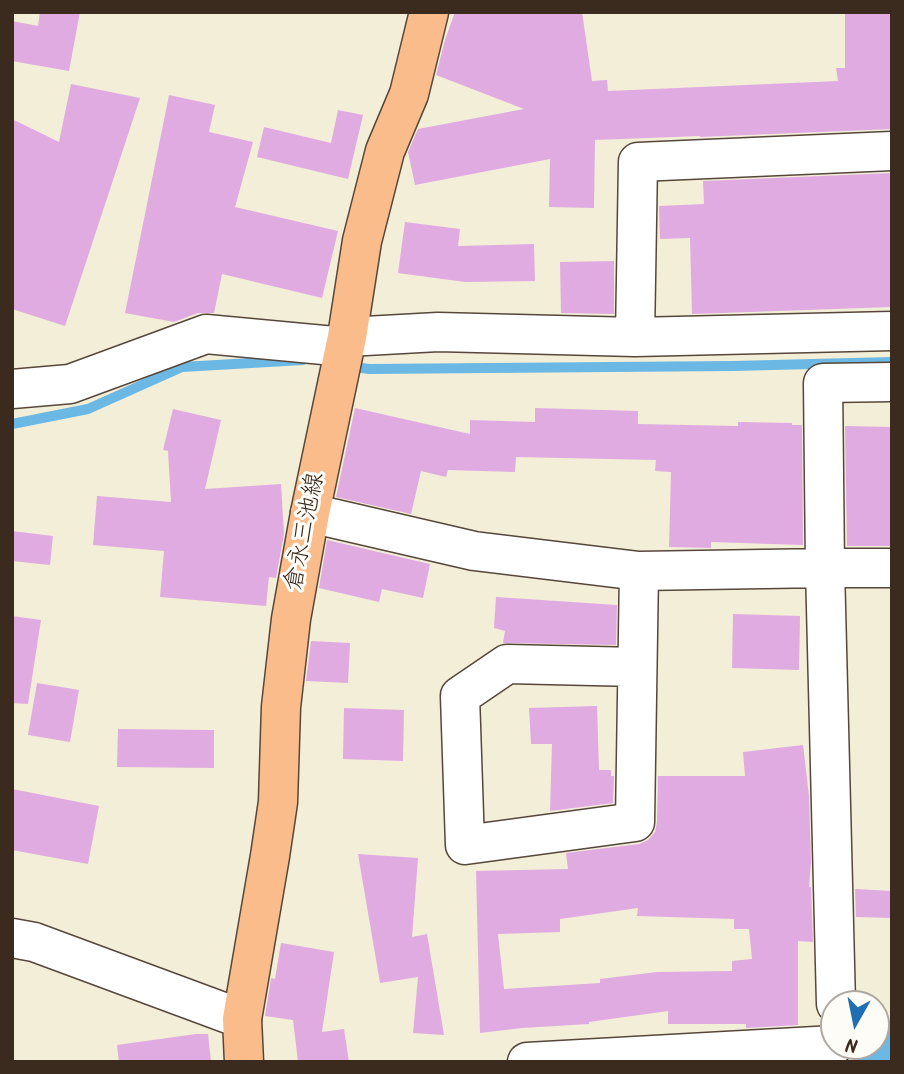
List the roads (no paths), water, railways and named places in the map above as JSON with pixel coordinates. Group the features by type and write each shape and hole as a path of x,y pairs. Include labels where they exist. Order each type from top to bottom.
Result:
{"main road":[{"name":"倉永三池線","path":"244,1062 242,1019 278,802 281,707 291,618 346,342 362,241 385,151 409,94 429,12"}],"street":[{"path":"635,337 638,162 892,150"},
{"path":"12,389 71,384 206,334 346,342 438,332 635,337 892,331"},
{"path":"836,990 823,383 892,382"},
{"path":"310,513 474,551 639,571 892,568"},
{"path":"637,667 507,663 460,696 465,845 635,822 639,571"},
{"path":"12,937 34,942 242,1019"},
{"path":"527,1062 820,1046"}],"waterway":[{"path":"12,424 88,409 182,367 303,360"},
{"path":"347,366 369,369 892,362"},
{"path":"884,1062 892,1051"}]}
